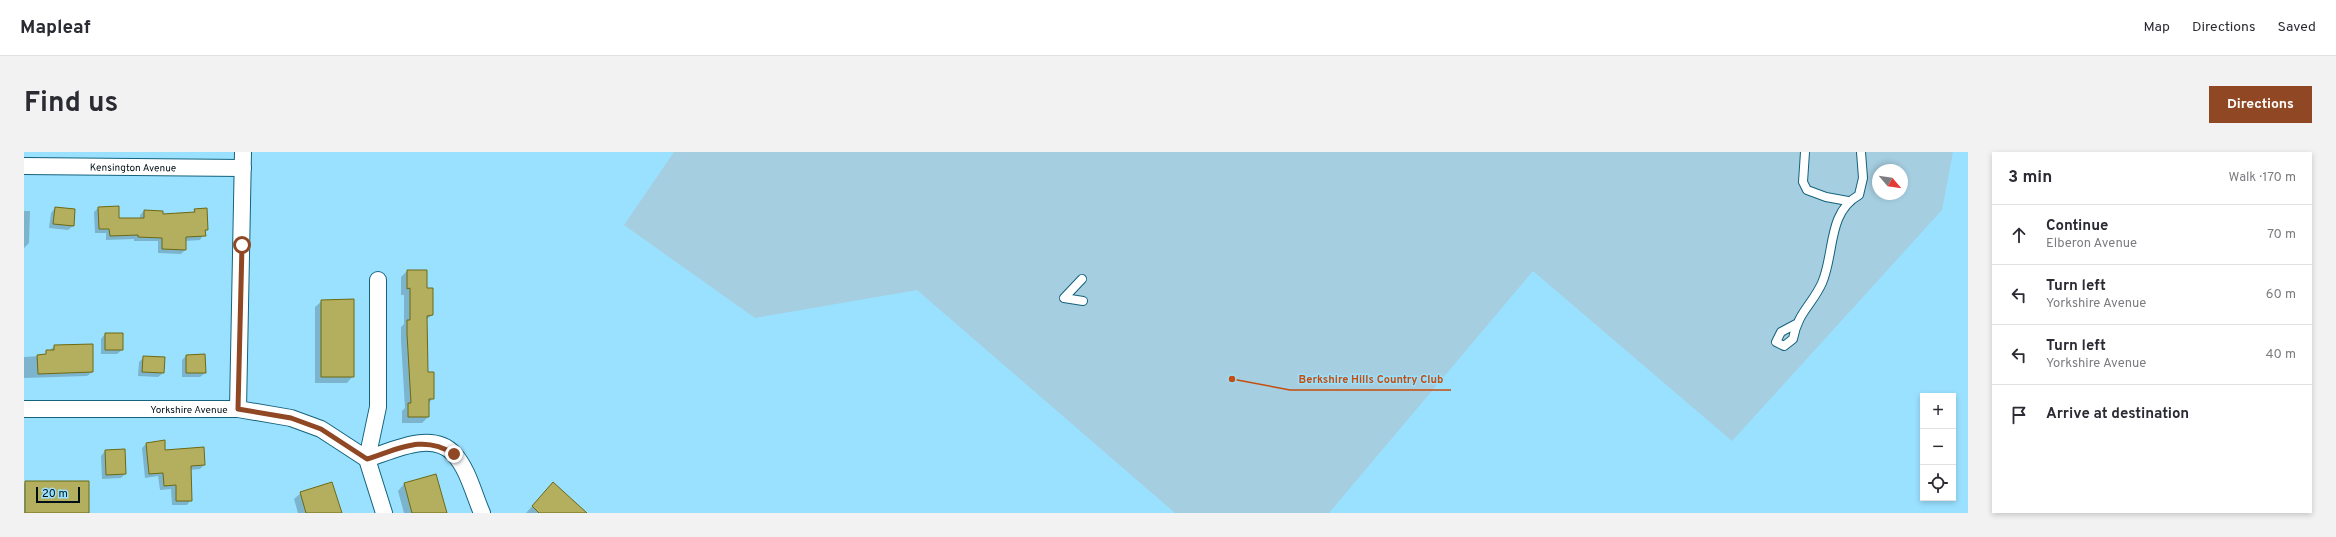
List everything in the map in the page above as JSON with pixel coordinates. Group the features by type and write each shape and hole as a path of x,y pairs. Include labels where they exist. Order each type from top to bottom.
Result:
{"street":[{"name":"Kensington Avenue","path":"24,166 243,160"},
{"path":"238,409 243,160"},
{"path":"378,280 378,407 367,459 384,513"},
{"name":"Yorkshire Avenue","path":"24,409 238,409 291,418 321,429 367,459"},
{"path":"367,459 417,443 443,447 454,454 462,467 482,513"}],"lane":[{"path":"1805,152 1803,182 1807,190 1834,199 1848,201 1859,196 1863,178 1861,152"},
{"path":"1834,199 1842,211"},
{"path":"1796,324 1822,283 1838,217 1848,201"},
{"path":"1082,279 1064,298 1082,301"}],"shaded area":[{"path":"674,152 1953,152 1942,210 1732,441 1533,271 1329,513 1175,513 917,290 755,318 624,225"}],"building":[{"path":"119,206 119,218 144,218 144,210 163,211 163,214 195,212 194,209 207,208 208,230 205,230 206,236 186,237 186,250 162,249 162,238 138,237 138,235 110,236 109,229 99,229 98,207"},
{"path":"55,207 75,209 74,226 53,224"},
{"path":"407,270 427,270 427,288 433,288 433,315 427,316 428,372 434,372 434,399 429,399 429,417 408,417 408,403 411,403 407,334 407,320 410,320 410,288 407,289"},
{"path":"354,299 354,377 321,377 321,300"},
{"path":"105,333 123,333 123,350 105,350"},
{"path":"93,344 93,372 38,374 37,355 46,354 46,350 54,350 54,345"},
{"path":"205,354 206,373 186,373 186,355"},
{"path":"143,356 165,357 164,373 142,372"},
{"path":"165,440 165,450 204,447 205,465 191,466 192,501 176,501 176,485 164,486 163,473 149,474 146,443"},
{"path":"125,449 126,474 106,475 105,450"},
{"path":"436,474 447,513 412,513 404,483"},
{"path":"25,481 89,481 89,513 25,513"},
{"path":"332,482 342,513 306,513 300,492"},
{"path":"553,482 587,513 539,513 532,506"}],"place":[{"name":"Berkshire Hills Country Club","path":"1232,379"}],"route":[{"path":"242,245 238,409 291,418 321,429 367,459 417,443 443,447 454,454"}]}
